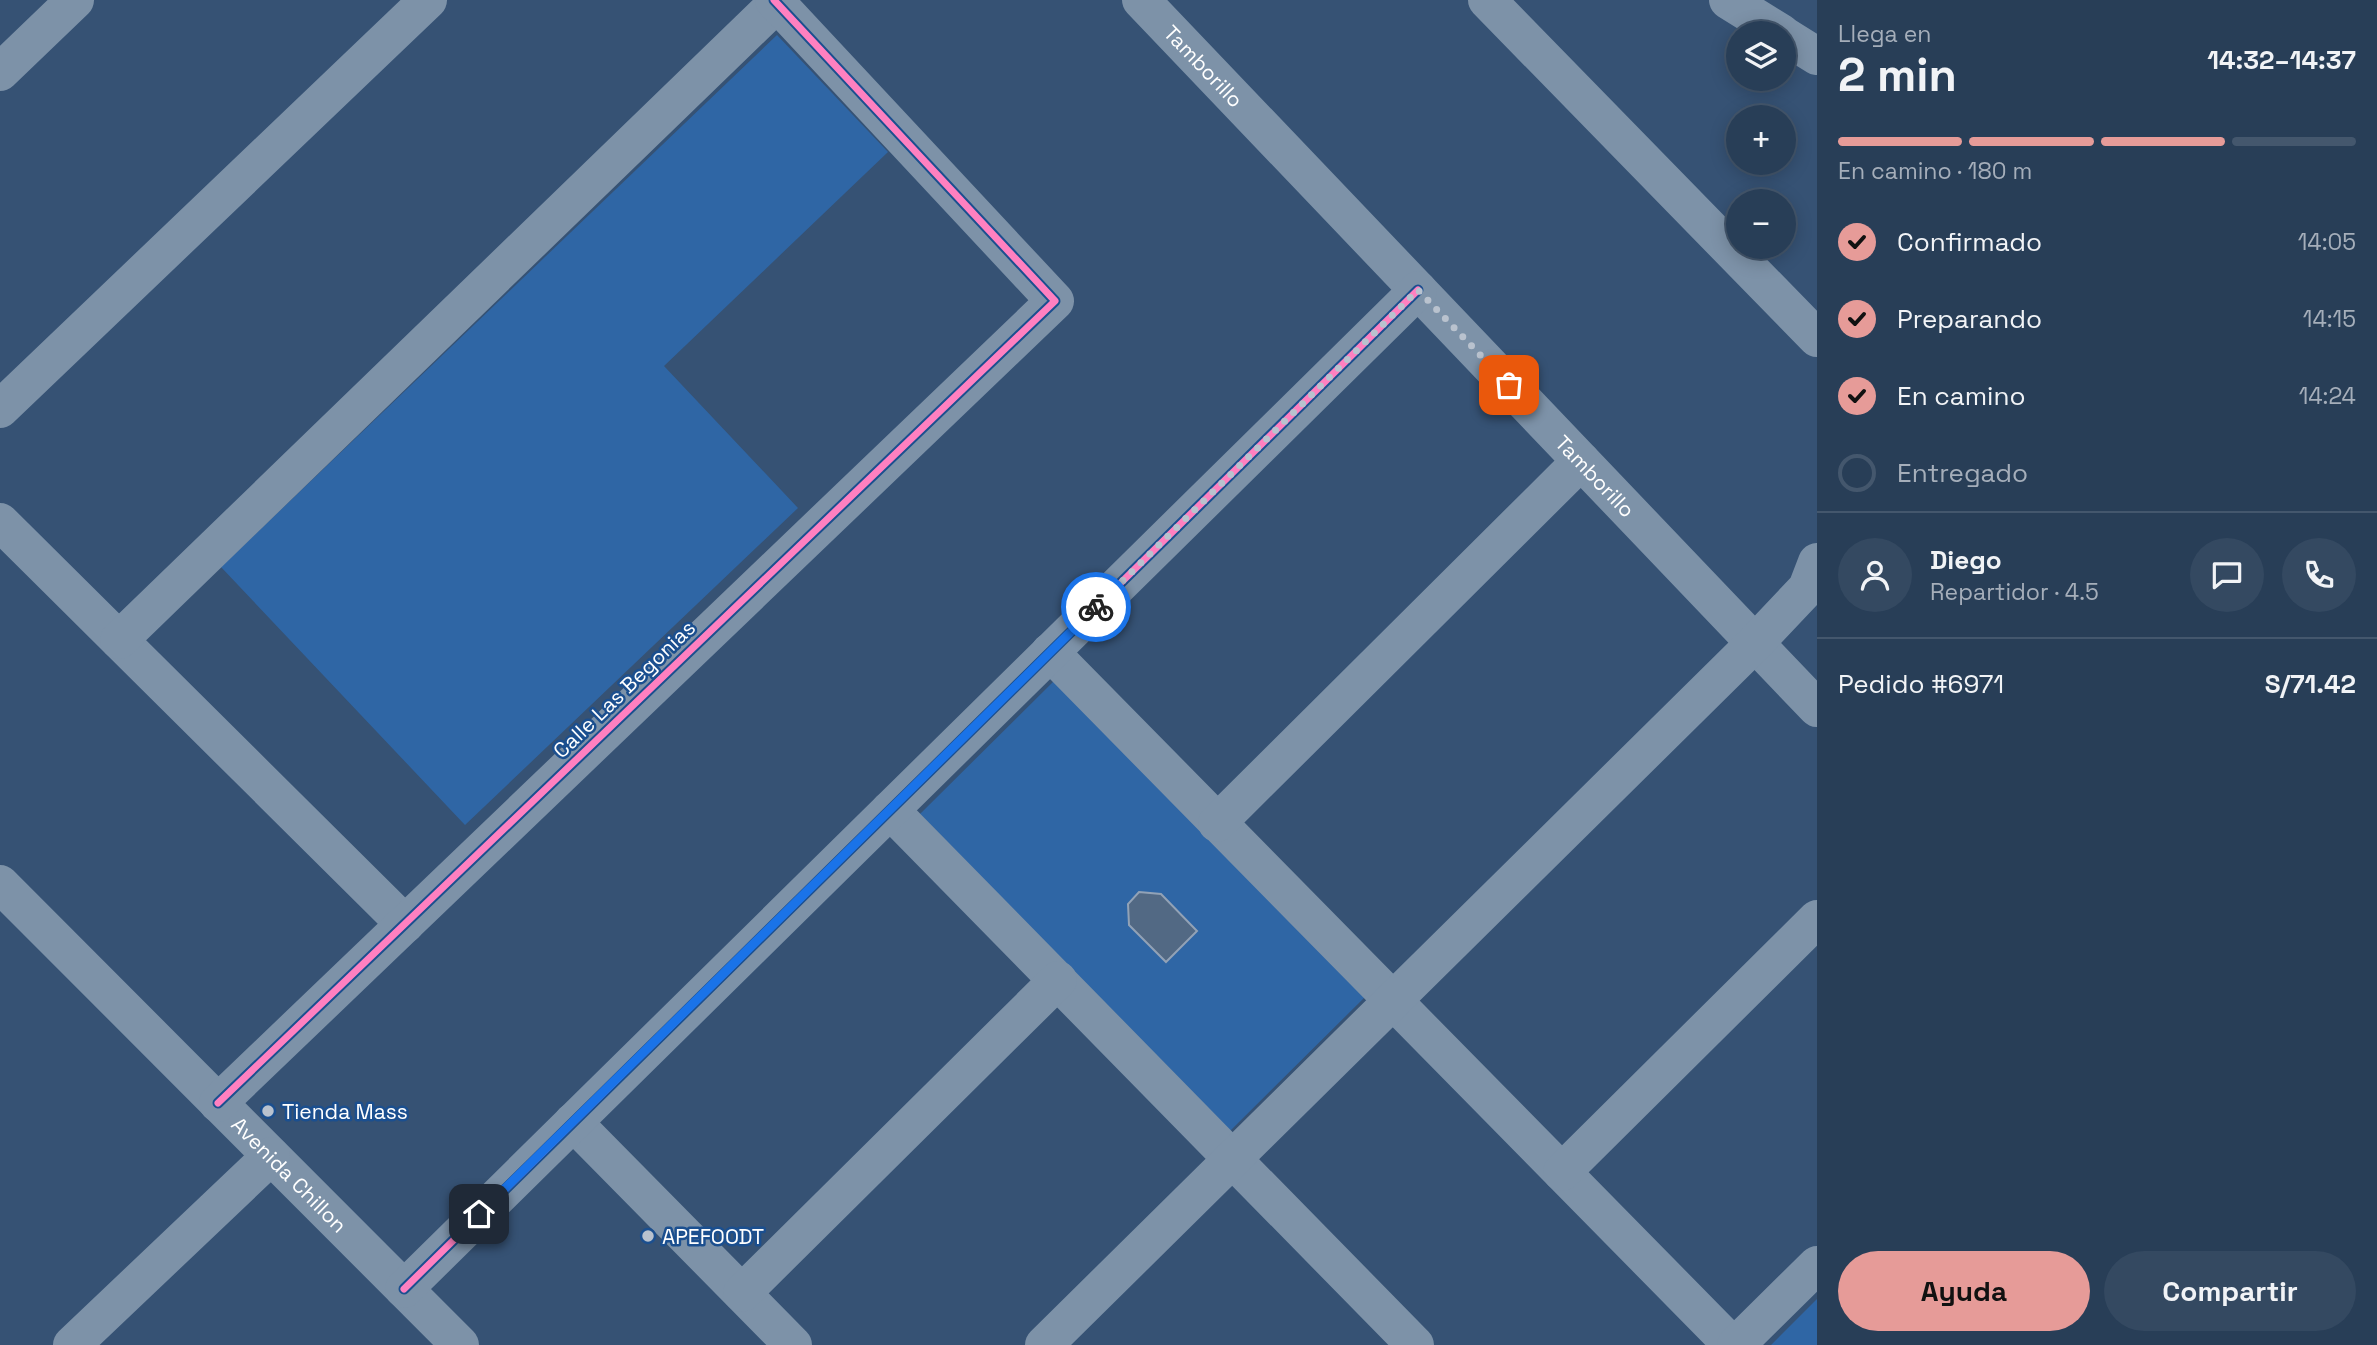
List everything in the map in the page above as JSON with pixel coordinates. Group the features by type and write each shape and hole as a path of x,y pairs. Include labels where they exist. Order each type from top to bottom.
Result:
{"street":[{"path":"0,72 75,0"},
{"path":"0,408 428,0"},
{"name":"Tamborillo","path":"1141,0 1817,708"},
{"path":"1487,0 1817,338"},
{"path":"1728,0 1761,21"},
{"path":"119,640 775,1"},
{"name":"Calle Las Begonias","path":"218,1103 1055,301 775,1"},
{"path":"1796,43 1817,56"},
{"path":"404,1289 1418,290"},
{"path":"1217,822 1581,461"},
{"path":"0,522 405,924"},
{"path":"1044,1345 1755,643 1807,588 1817,562"},
{"path":"1050,653 1734,1345 1817,1265"},
{"path":"890,810 1233,1159 1401,1340"},
{"name":"Avenida Chillon","path":"0,884 460,1345"},
{"path":"1562,1172 1817,919"},
{"path":"742,1293 1058,980"},
{"path":"573,1122 793,1345"},
{"path":"72,1345 271,1156"}],"shaded area":[{"path":"777,35 888,152 664,366 798,508 465,825 221,567"},
{"path":"1056,679 1366,996 1230,1131 920,814"},
{"path":"1817,1299 1817,1345 1771,1345"}],"building":[{"path":"1139,892 1161,894 1197,931 1166,962 1129,925 1128,904"}],"cycle path":[{"path":"218,1103 1055,301 774,0"},
{"path":"404,1289 1418,290"}],"way so far":[{"path":"1096,607 1418,290 1509,385"}],"place":[{"name":"Tienda Mass","path":"268,1111"},
{"name":"APEFOODT","path":"648,1236"}],"route":[{"path":"479,1214 1096,607"}]}
